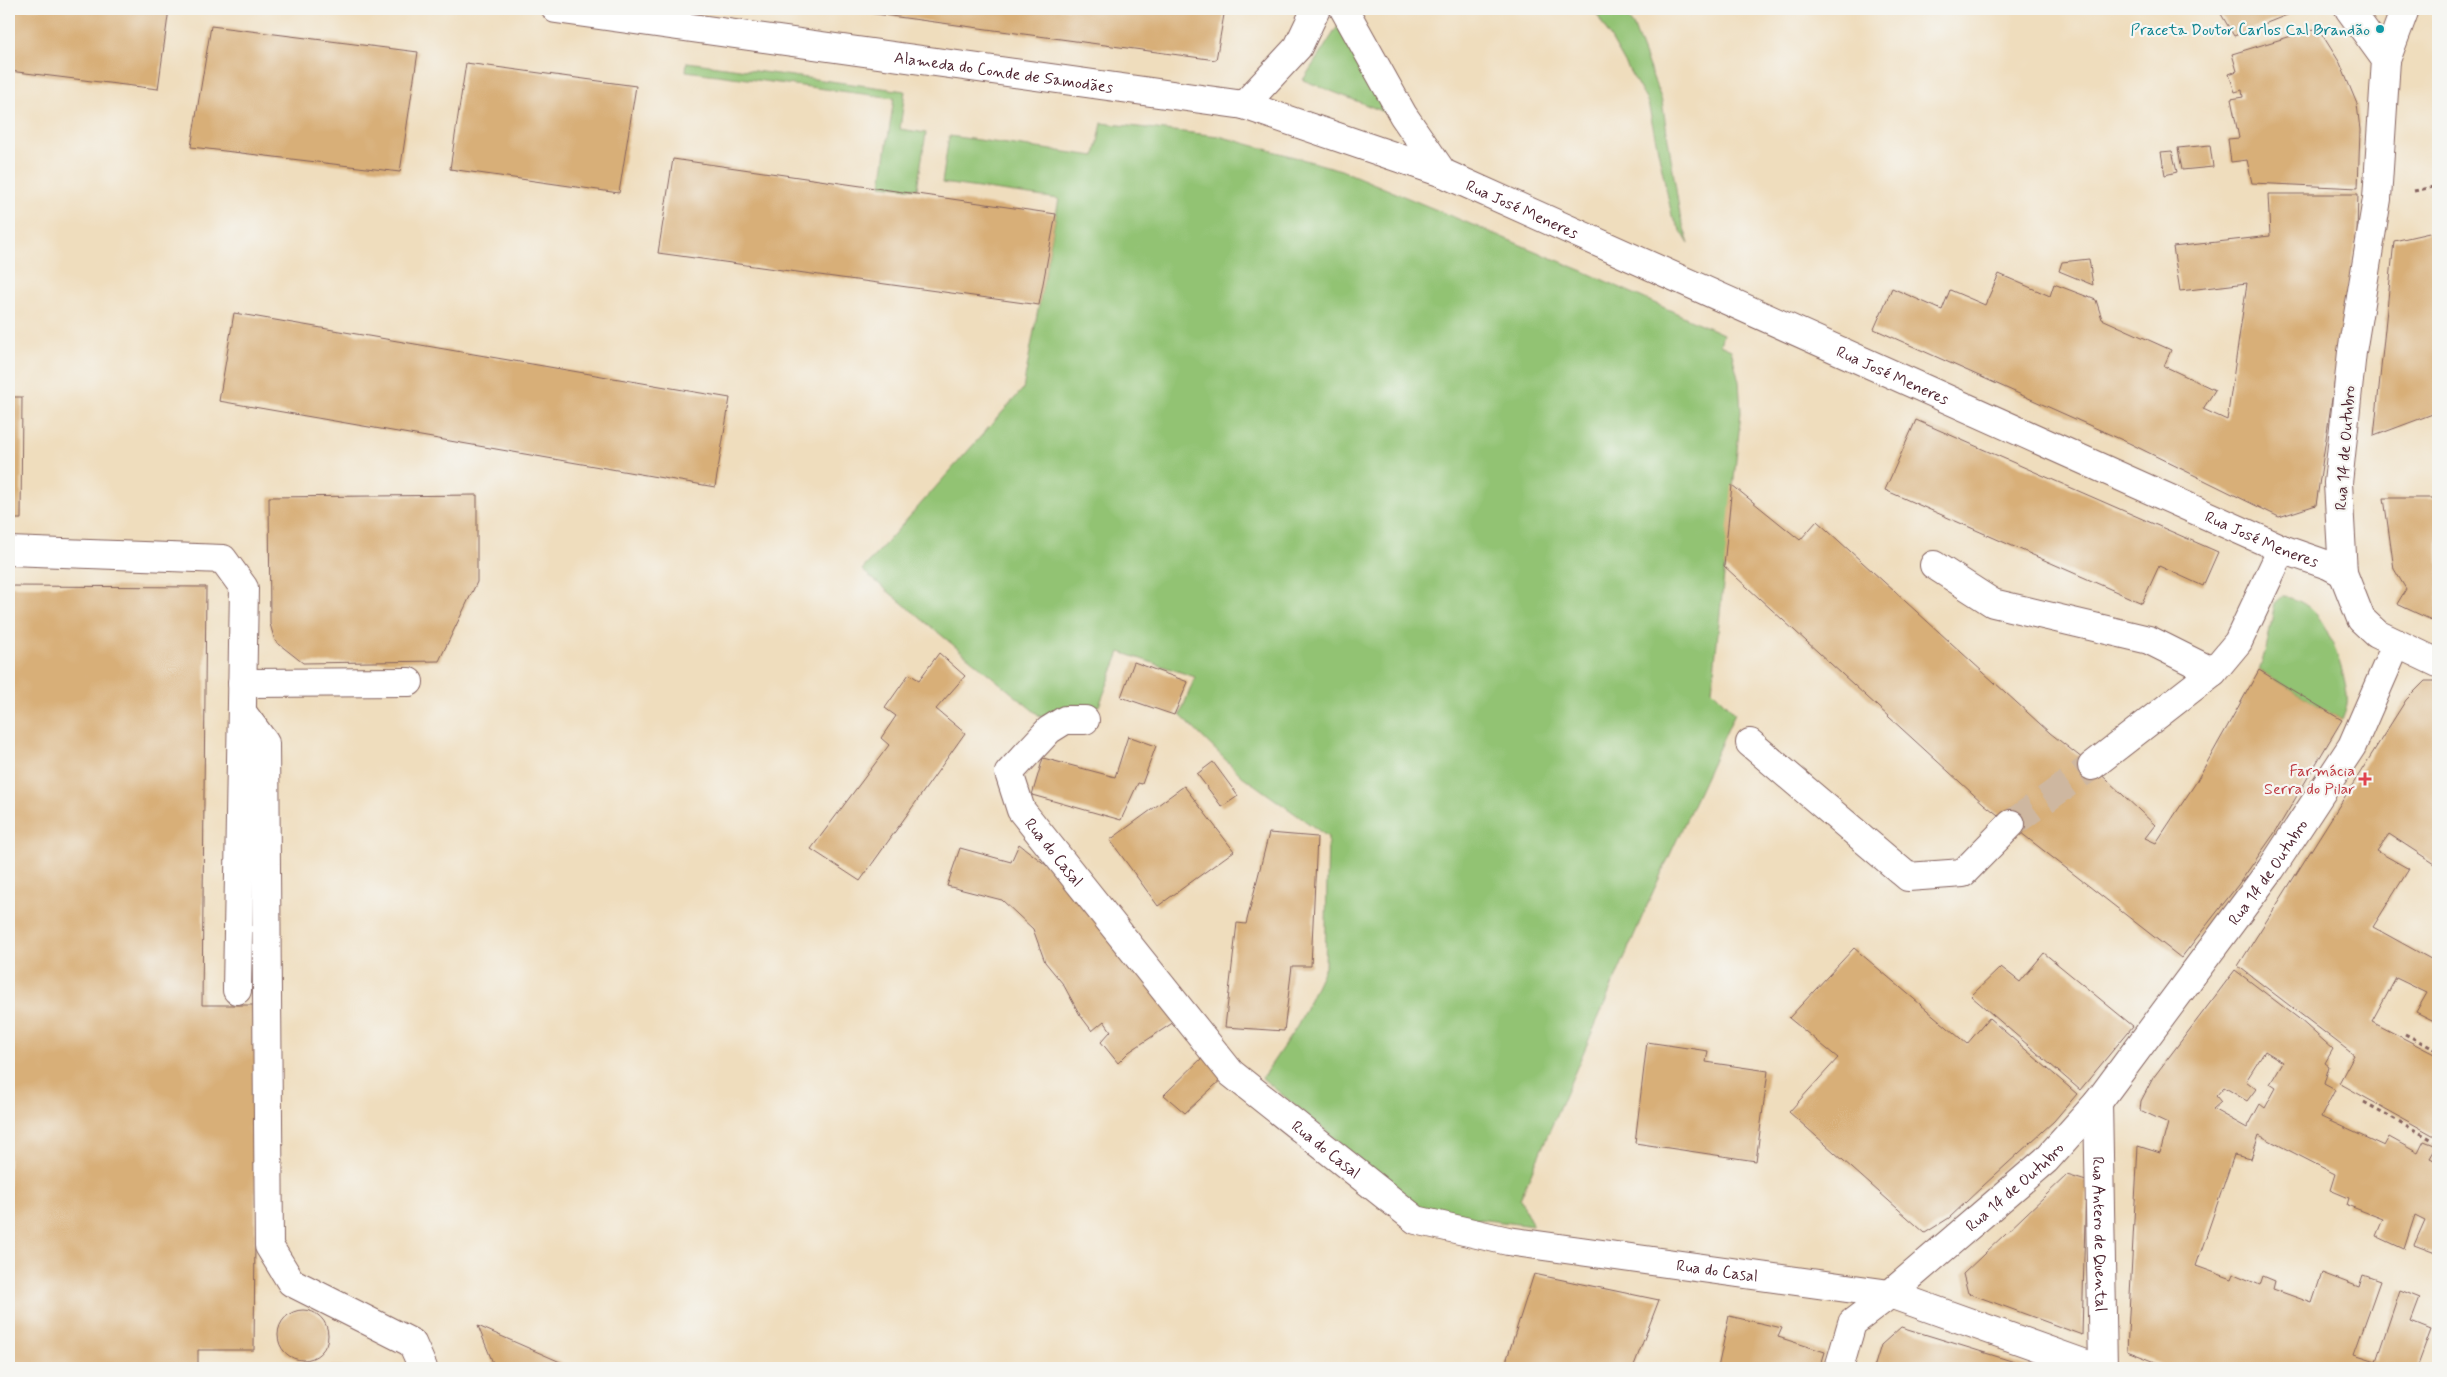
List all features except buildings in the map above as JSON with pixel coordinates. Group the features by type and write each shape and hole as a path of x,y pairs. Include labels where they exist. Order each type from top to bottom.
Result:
{"street":[{"name":"Alameda do Conde de Samodães","path":"556,9 1244,105 1442,173"},
{"path":"1244,105 1298,47 1316,9"},
{"path":"1344,9 1403,115 1442,173"},
{"path":"2350,9 2386,60"},
{"path":"2386,60 2404,9"},
{"name":"Rua 14 de Outubro","path":"1839,1368 1852,1324 1890,1294 2046,1160 2098,1102 2271,869 2352,746 2396,645 2377,634 2361,619 2343,573 2338,484 2352,352 2377,199 2386,60"},
{"name":"Rua José Meneres","path":"1442,173 2282,549 2328,565 2343,573"},
{"path":"2092,766 2214,672 2238,642 2282,549"},
{"path":"9,551 223,559 244,588 236,990"},
{"path":"1934,565 1993,603 2148,640 2214,672"},
{"path":"2396,645 2438,663"},
{"path":"242,683 409,682"},
{"path":"242,712 265,743 269,1246 291,1282 412,1343 423,1368"},
{"name":"Rua do Casal","path":"1085,720 1065,720 1049,730 1008,773 1021,810 1231,1073 1416,1220 1508,1241 1890,1294"},
{"path":"1750,742 1908,877 1964,873 2011,824"},
{"name":"Rua Antero de Quental","path":"2098,1102 2103,1368"},
{"path":"1890,1294 2097,1368"}],"path":[{"path":"2405,1034 2438,1051"},
{"path":"2364,1102 2438,1143"}],"green space":[{"path":"1594,9 1620,9 1633,25 1662,101 1680,215 1689,244 1672,216 1648,103"},
{"path":"1338,26 1387,113 1303,80"},
{"path":"687,62 905,91 900,129 926,133 917,189 881,185 894,98 686,71"},
{"path":"1102,123 1219,136 1341,170 1583,271 1723,334 1720,345 1731,350 1739,381 1741,412 1712,690 1735,713 1652,894 1520,1199 1533,1226 1423,1212 1262,1078 1298,1025 1325,967 1328,837 1242,776 1180,715 1195,677 1120,652 1099,706 1072,705 1041,717 862,570 1023,389 1059,199 942,183 949,136 1095,156"},
{"path":"2282,597 2296,600 2309,607 2321,621 2333,644 2342,671 2347,696 2347,705 2342,720 2259,670 2266,649 2275,603"}],"tunnel":[{"path":"2011,824 2092,766"}],"place":[{"name":"Praceta Doutor Carlos Cal Brandão","path":"2380,29"},
{"name":"Farmácia Serra do Pilar","path":"2365,779"}]}
